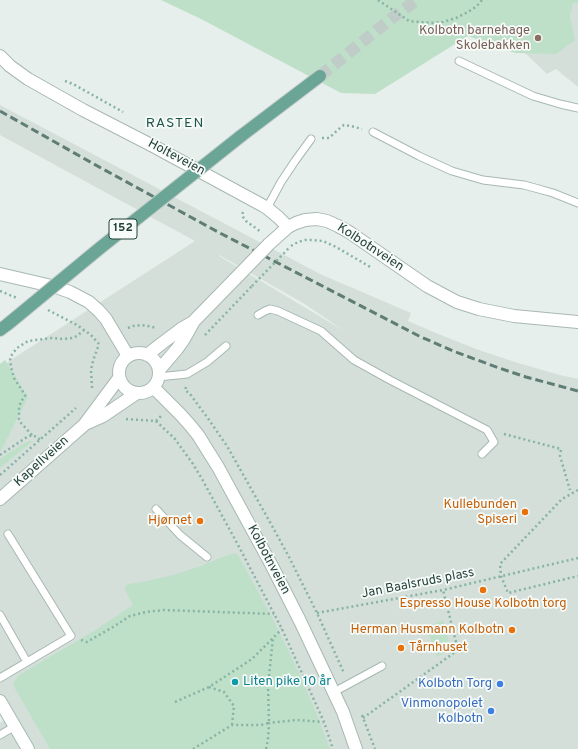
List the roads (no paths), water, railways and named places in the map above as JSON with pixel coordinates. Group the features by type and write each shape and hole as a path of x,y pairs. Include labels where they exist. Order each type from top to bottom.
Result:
{"main road":[{"name":"152","path":"4,327 100,248 320,76"}],"street":[{"name":"Holteveien","path":"0,56 18,72 39,85 267,208 288,227"},
{"name":"Kolbotnveien","path":"147,354 194,321 271,242 288,227 305,220 317,219 327,221 349,232 427,286 440,294 468,306 514,316 578,322"},
{"path":"0,274 56,287 70,292 89,302 99,311 106,319 128,356 120,366 119,378 122,384 131,392 143,393 157,378"},
{"name":"Kolbotnveien","path":"157,378 184,339 194,321"},
{"name":"Kolbotnveien","path":"128,356 140,353 147,354 155,361 157,378 180,414 198,435 218,467 300,621 343,712 356,749"},
{"name":"Kapellveien","path":"0,499 84,425 119,378"},
{"name":"Kapellveien","path":"84,425 103,416 137,393"},
{"path":"0,701 28,749"}],"lane":[{"path":"459,61 533,96 578,108"},
{"path":"373,132 452,171 483,180 536,188 578,203"},
{"path":"267,208 281,182 311,139"},
{"path":"258,315 270,309 278,311 322,331 354,360 487,430 494,442 482,454"},
{"path":"157,378 187,374 207,362 226,346"},
{"path":"156,509 180,535 207,557"},
{"path":"0,678 71,636 8,534"},
{"path":"0,615 27,662"},
{"path":"334,692 382,666"},
{"path":"0,735 15,726"}],"tunnel":[{"path":"320,76 392,18 417,0"}],"railway":[{"path":"0,111 218,232 419,336 453,351 499,368 578,391"}],"place":[{"name":"Kolbotn barnehage Skolebakken","path":"538,38"},
{"name":"Kullebunden Spiseri","path":"525,512"},
{"name":"Hjørnet","path":"200,521"},
{"name":"Espresso House Kolbotn torg","path":"483,590"},
{"name":"Herman Husmann Kolbotn","path":"512,630"},
{"name":"Tårnhuset","path":"401,648"},
{"name":"Liten pike 10 år","path":"235,682"},
{"name":"Kolbotn Torg","path":"500,684"},
{"name":"Vinmonopolet Kolbotn","path":"491,711"}],"district":[{"name":"RASTEN","path":"175,124"}]}
